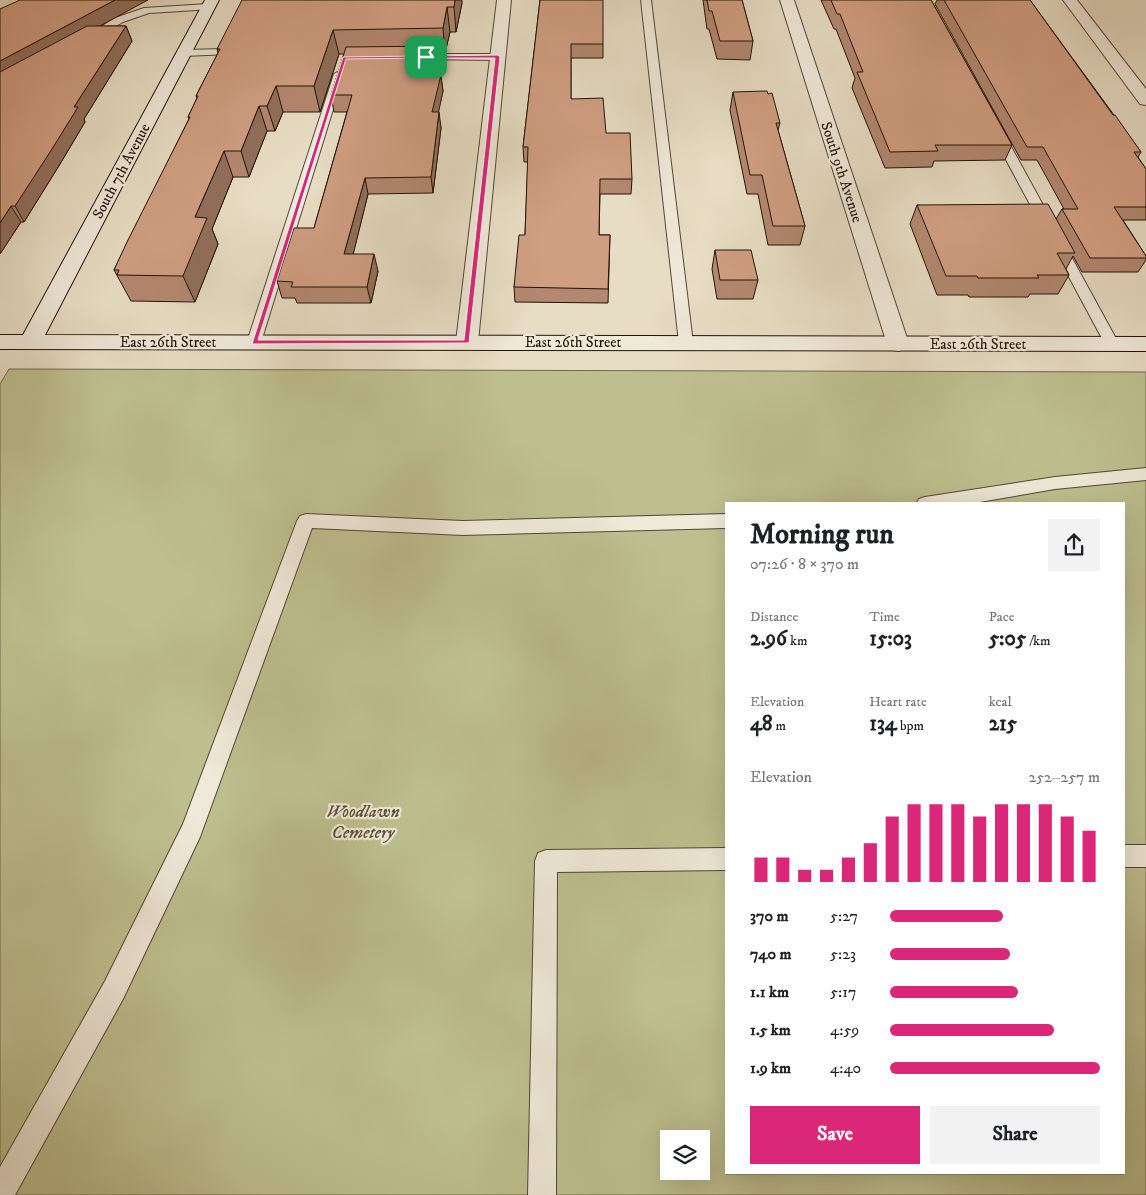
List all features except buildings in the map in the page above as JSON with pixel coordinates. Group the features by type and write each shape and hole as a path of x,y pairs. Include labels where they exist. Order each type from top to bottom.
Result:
{"street":[{"path":"467,342 504,0"},
{"name":"South 9th Avenue","path":"787,0 898,344"},
{"path":"1070,0 1146,100"},
{"name":"South 7th Avenue","path":"30,342 210,4"},
{"name":"East 26th Street","path":"0,342 1146,344"}],"lane":[{"path":"646,0 686,343"},
{"path":"77,44 119,20 148,10 210,4"},
{"path":"184,53 226,52 238,34"},
{"path":"402,57 498,57"},
{"path":"254,342 342,63"},
{"path":"990,119 1112,344"},
{"path":"937,502 1055,483 1146,474"},
{"path":"0,1194 114,990 192,829 306,521 462,528 725,521"},
{"path":"1125,856 1146,856"},
{"path":"542,1195 546,861 725,859"}],"green space":[{"name":"Woodlawn Cemetery","path":"9,369 1146,372 1146,1195 0,1195 0,384"}],"route":[{"path":"426,57 498,57 467,342 254,342 344,58 426,57"}]}
